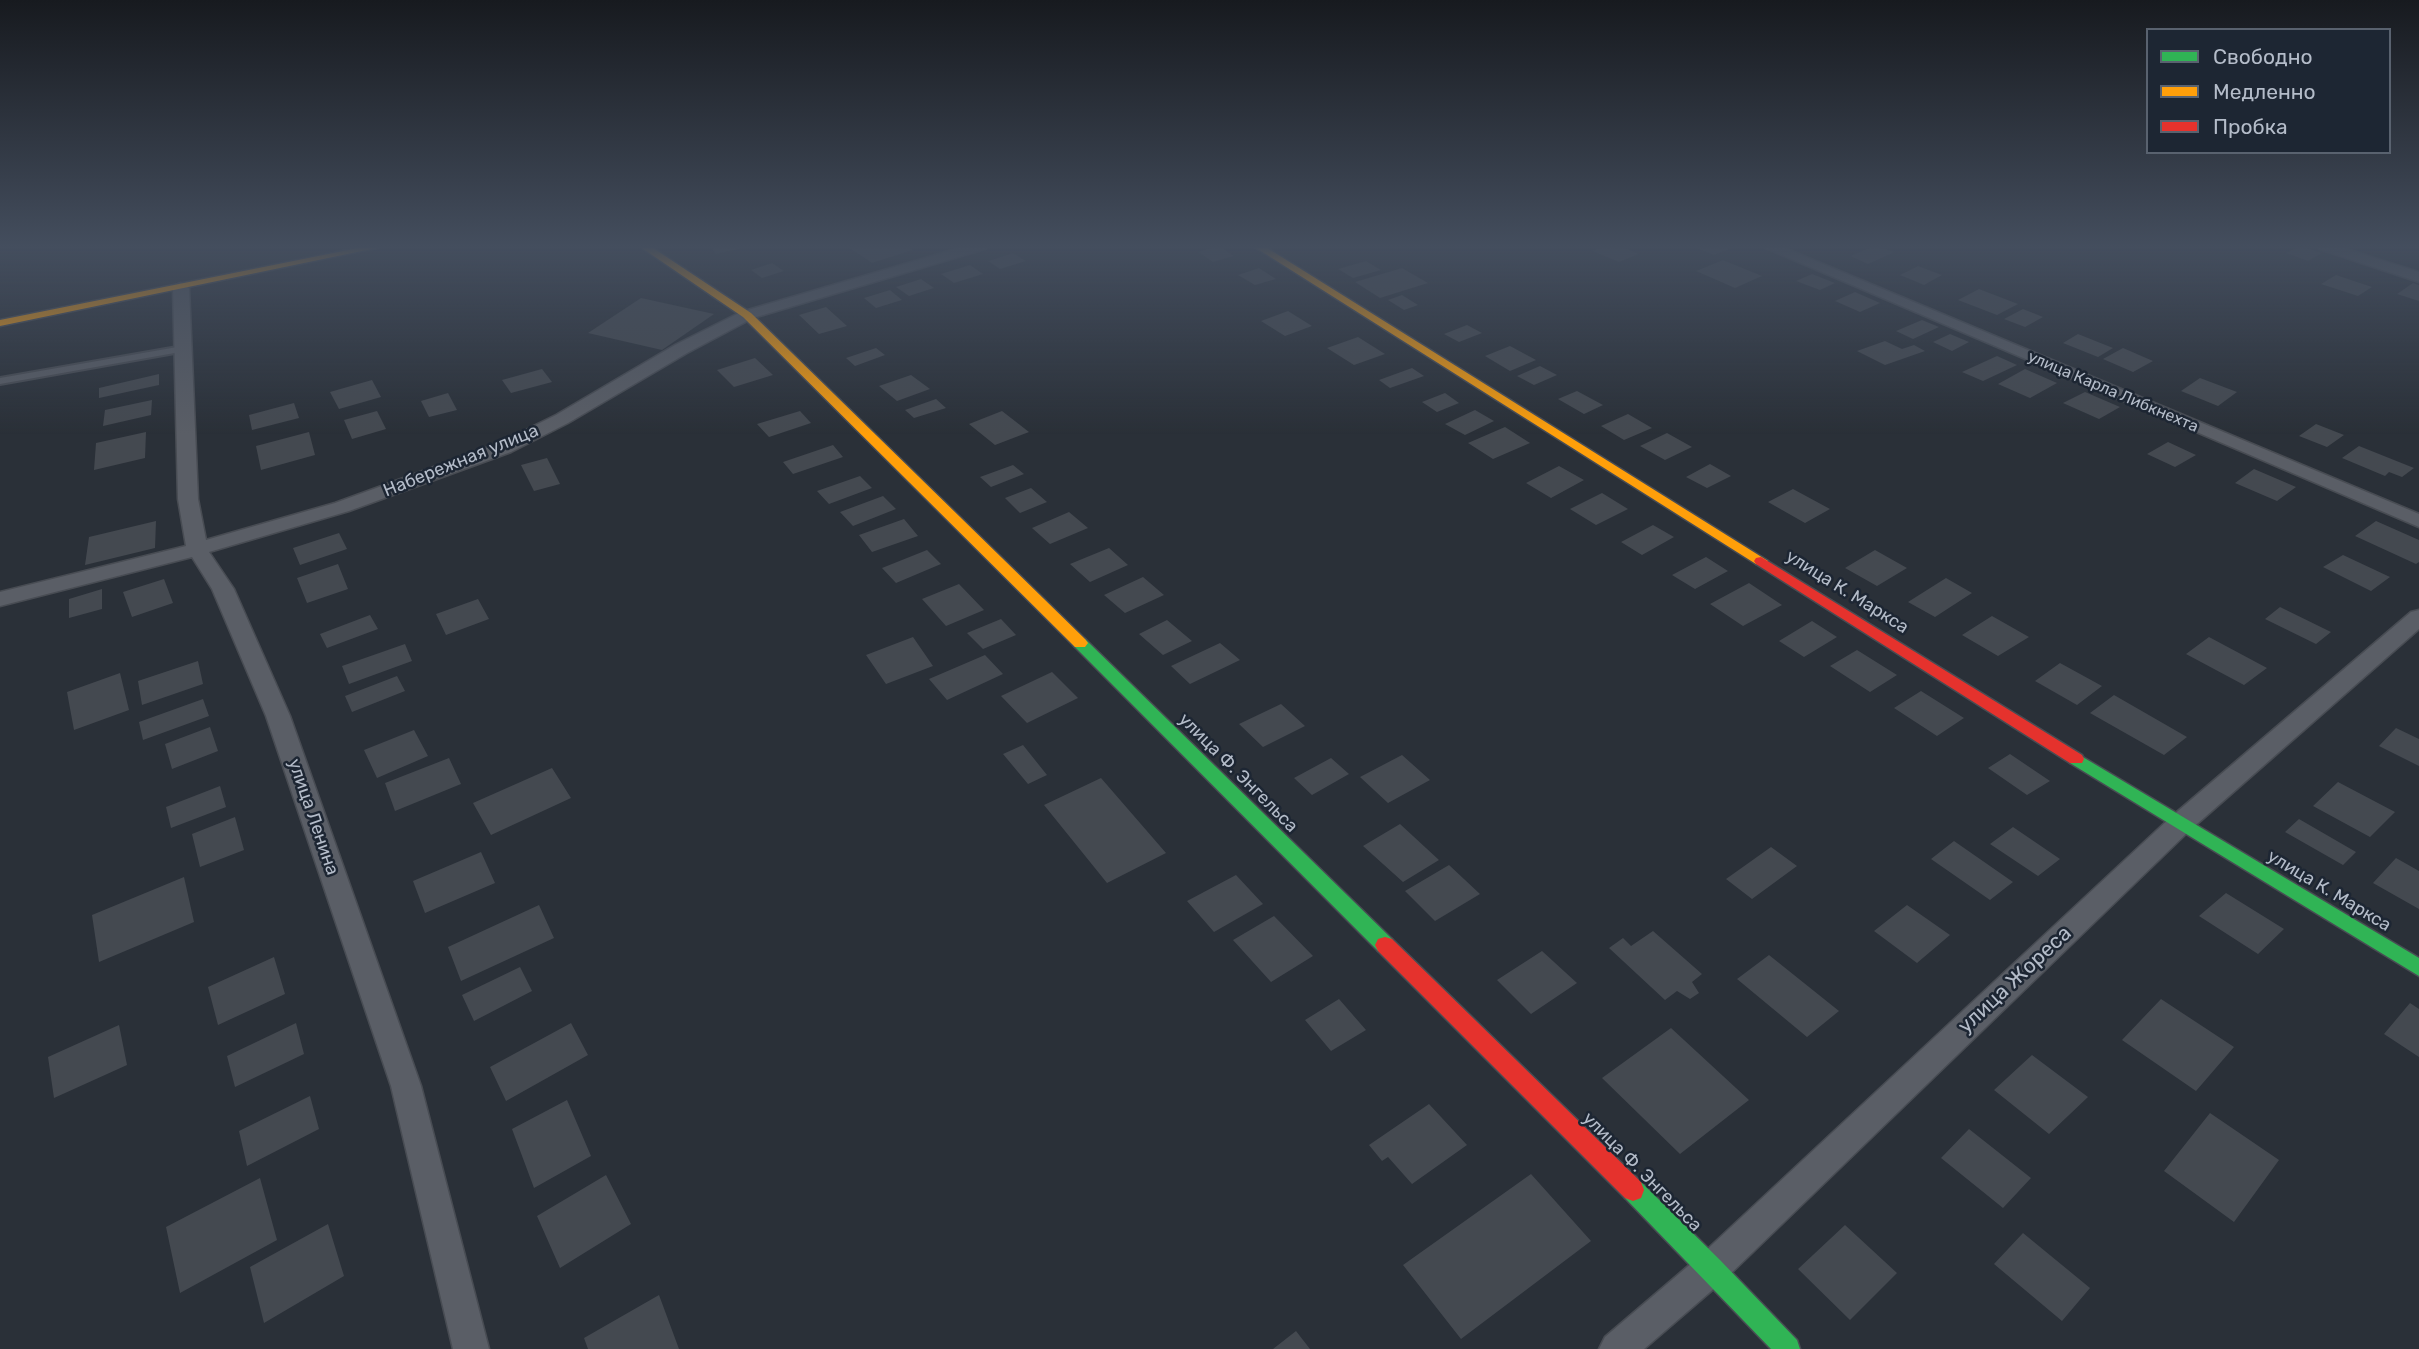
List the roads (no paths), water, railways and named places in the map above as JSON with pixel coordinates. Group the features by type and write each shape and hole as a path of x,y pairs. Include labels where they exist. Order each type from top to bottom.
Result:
{"main road":[{"path":"0,323 73,309"},
{"name":"улица Ф. Энгельса","path":"738,309 1712,1268 1788,1349"},
{"name":"улица К. Маркса","path":"1358,309 2180,824 2419,968"}],"street":[{"name":"улица Ленина","path":"182,309 188,499 197,549 222,589 278,716 406,1086 471,1349"},
{"name":"Набережная улица","path":"0,599 197,549 342,507 504,448 562,419 681,349 747,315 767,309"},
{"name":"улица Карла Либкнехта","path":"1917,309 2419,521"},
{"name":"улица Жореса","path":"1617,1349 1712,1268 2180,824 2419,617"}],"lane":[{"path":"0,381 183,349"}]}
